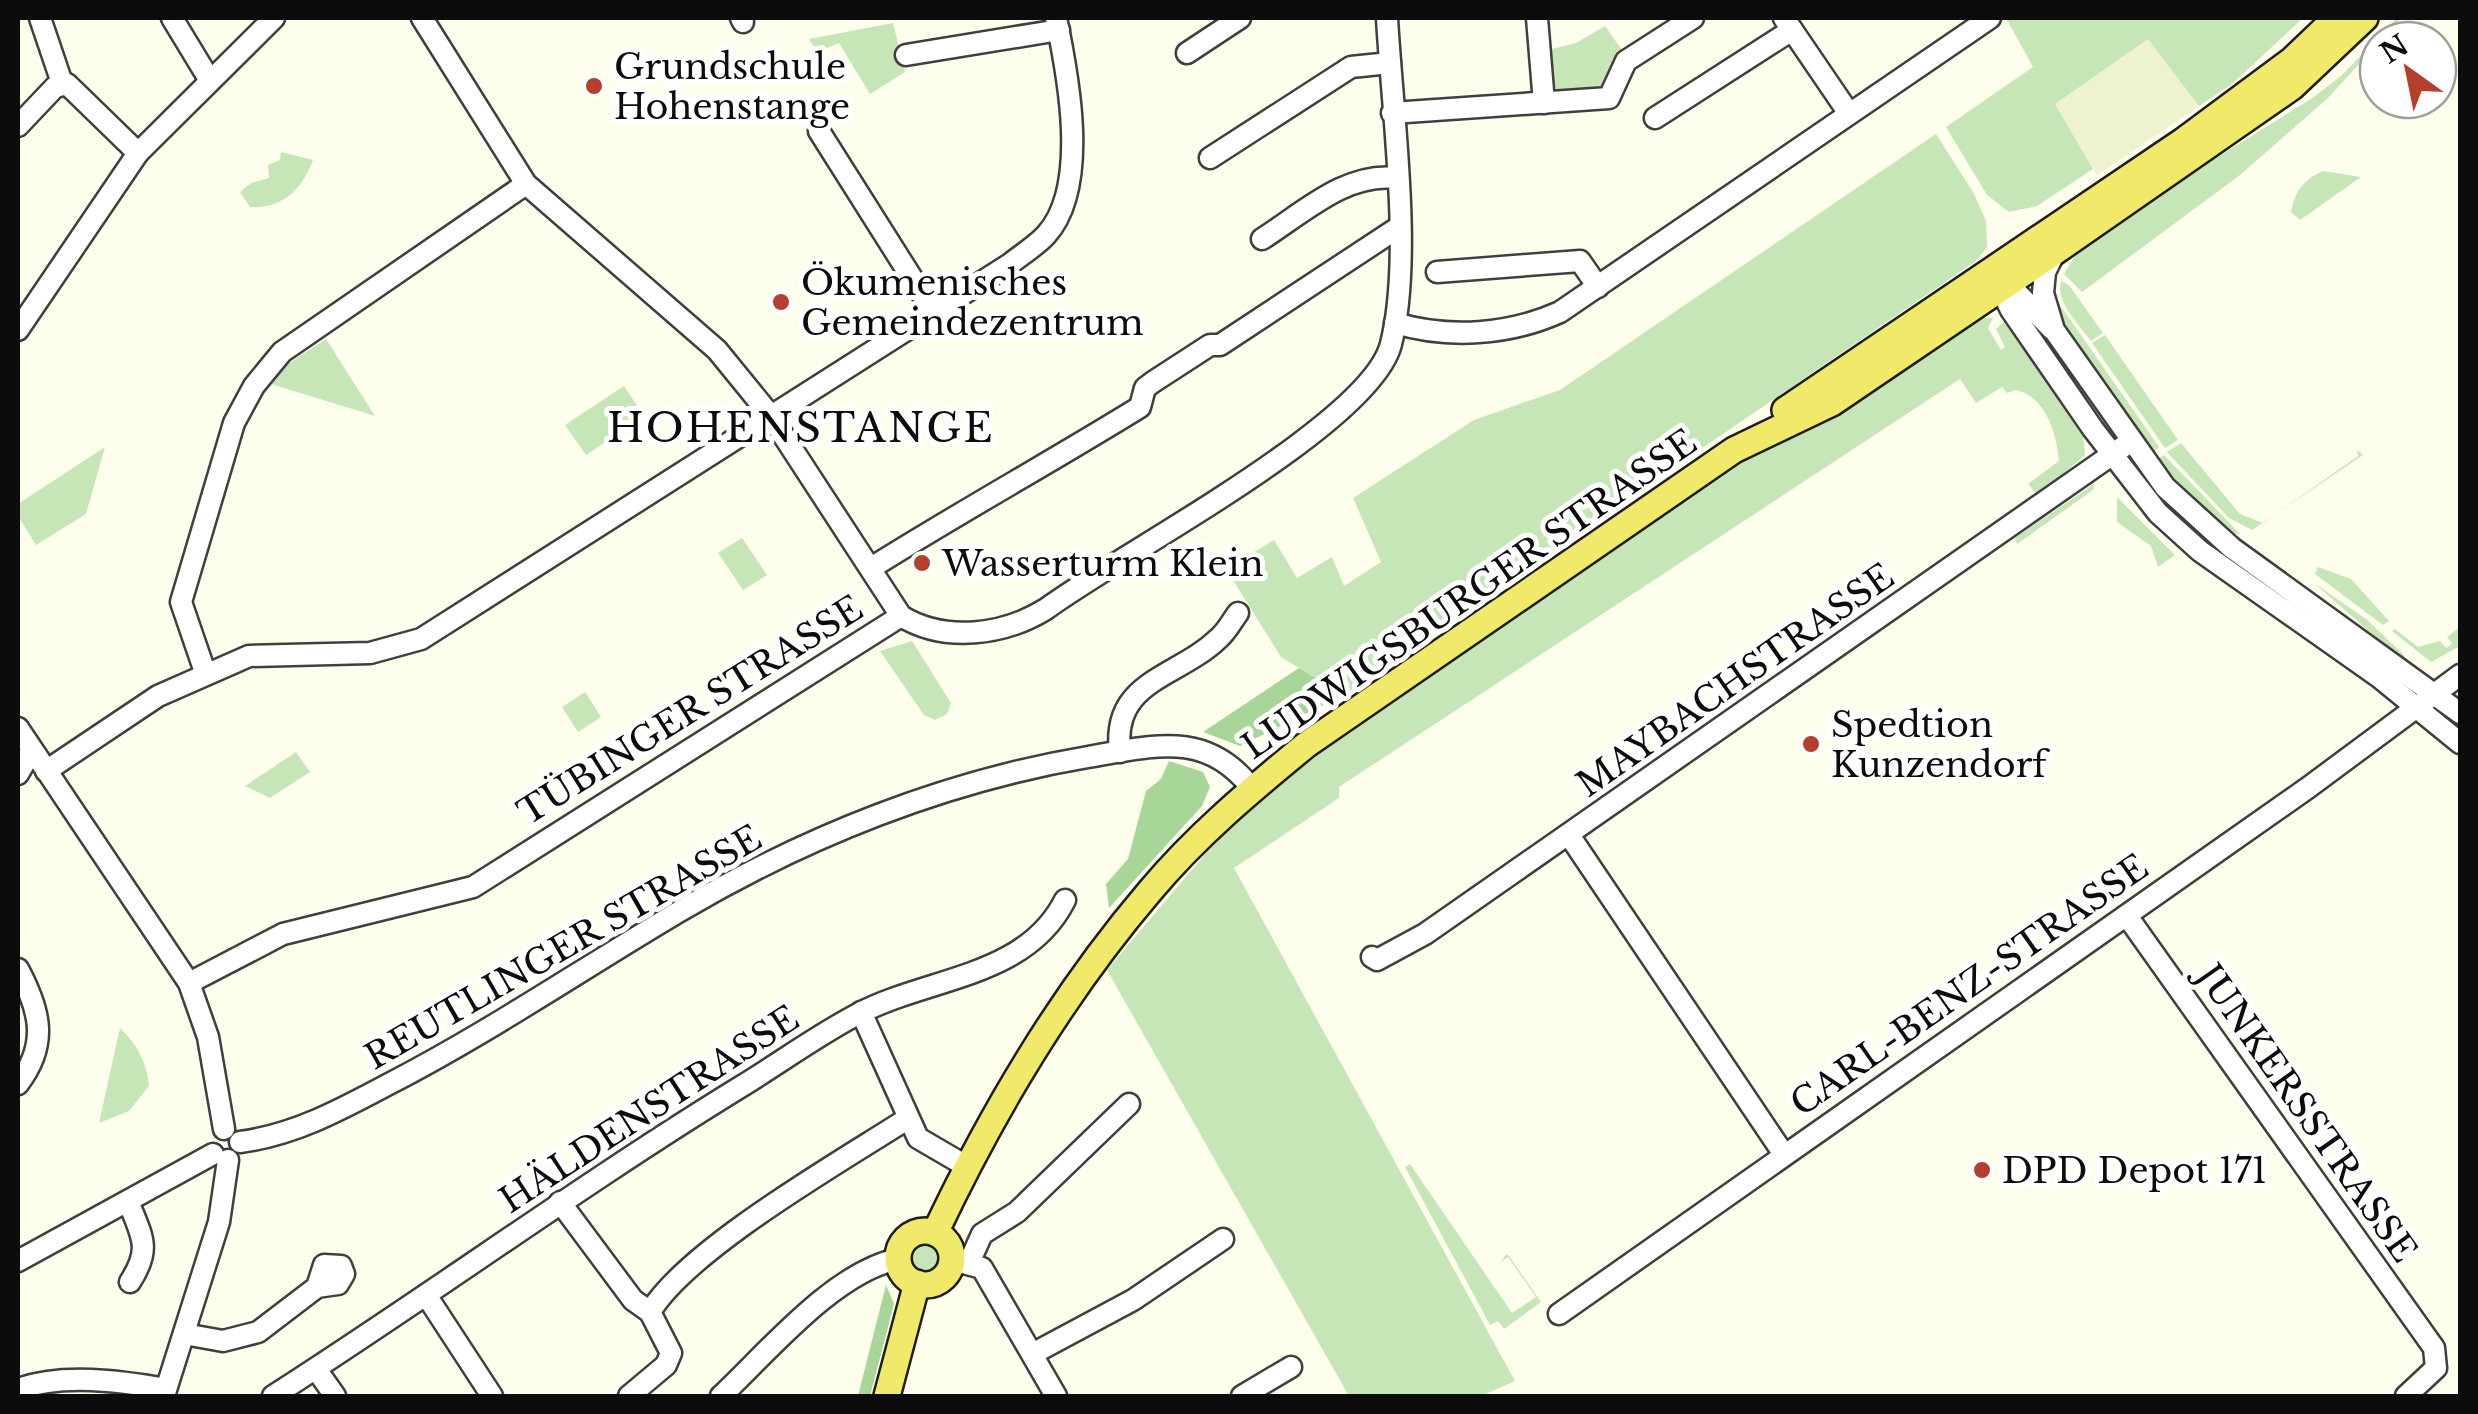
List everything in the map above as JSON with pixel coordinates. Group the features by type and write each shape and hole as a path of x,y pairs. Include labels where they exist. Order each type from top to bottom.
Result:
{"main road":[{"name":"LUDWIGSBURGER STRASSE","path":"1734,450 1832,403 2003,288 2292,87 2359,19"},
{"name":"LUDWIGSBURGER STRASSE","path":"935,1233 966,1166 1096,961 1181,856 1252,790 1306,745 1734,450 1776,416 2003,288 2268,79 2359,19"},
{"path":"920,1232 935,1233 960,1261 940,1280 918,1284 901,1270 898,1259 906,1239 920,1232"},
{"path":"887,1396 918,1284"}],"street":[{"path":"40,18 62,83"},
{"path":"172,18 209,78"},
{"path":"18,330 138,154 209,78 274,18"},
{"path":"422,18 526,184 718,350 770,414 901,616"},
{"path":"1187,52 1240,18"},
{"name":"TÜBINGER STRASSE","path":"189,983 283,934 473,887 901,616 923,626 967,633 998,630 1030,619 1340,414 1384,364 1395,323 1399,227 1387,18"},
{"path":"1537,18 1544,103"},
{"path":"1392,113 1609,98 1626,61 1693,18"},
{"path":"1395,323 1426,332 1528,326 1598,288 1848,112 1990,18"},
{"path":"46,770 158,696 205,672 249,656 370,652 422,639 934,313 1047,234 1060,211 1072,146 1057,24 906,56"},
{"path":"1655,118 1788,24 1848,112"},
{"path":"1210,158 1351,67 1390,63"},
{"path":"18,126 62,83"},
{"path":"62,83 70,85 138,154"},
{"path":"819,131 934,313"},
{"path":"1262,239 1354,180 1376,175 1396,178"},
{"path":"205,672 182,602 234,423 254,386 282,352 526,184"},
{"name":"TÜBINGER STRASSE","path":"871,568 976,501 1140,408 1145,388 1153,382 1210,345 1220,346 1399,227"},
{"path":"2056,251 2045,272 2042,293 2054,330 2165,487 2204,526 2451,702"},
{"path":"1437,272 1580,261 1598,288"},
{"path":"2003,288 2054,330"},
{"path":"2003,288 2144,498 2192,545 2379,677 2460,743"},
{"name":"MAYBACHSTRASSE","path":"1372,957 1376,960 1425,934 2130,442"},
{"path":"1120,752 1118,732 1128,704 1219,639 1238,614"},
{"path":"2416,708 2435,710 2451,702 2460,674"},
{"name":"CARL-BENZ-STRASSE","path":"1559,1314 2416,708"},
{"path":"18,728 189,983 208,1037 226,1146 219,1222 165,1393 117,1380 33,1384 18,1389"},
{"name":"REUTLINGER STRASSE","path":"18,1261 226,1146 284,1134 329,1116 450,1052 728,884 860,822 963,784 1120,752 1175,747 1208,750 1232,765 1252,790"},
{"path":"18,774 32,750"},
{"path":"1569,836 1783,1153"},
{"name":"HÄLDENSTRASSE","path":"273,1396 560,1202 861,1012 1003,958 1053,925 1065,900"},
{"name":"JUNKERSSTRASSE","path":"2127,916 2434,1348 2436,1368 2406,1396"},
{"path":"18,969 41,1019 38,1047 18,1084"},
{"path":"861,1012 906,1120 929,1147 966,1166"},
{"path":"1056,1396 996,1286 982,1268 960,1261 982,1234 1017,1212 1129,1104"},
{"path":"650,1312 672,1282 732,1236 906,1120"},
{"path":"128,1201 144,1244 144,1261 130,1282"},
{"path":"560,1202 633,1300 650,1312 670,1354 666,1365 629,1396"},
{"path":"1034,1353 1133,1300 1223,1239"},
{"path":"721,1396 838,1289 884,1262 898,1259"},
{"path":"184,1334 224,1341 242,1339 278,1321 317,1287"},
{"path":"426,1295 492,1396"},
{"path":"1242,1396 1291,1367"},
{"path":"316,1369 335,1396"}],"green space":[{"path":"2006,18 2303,18 2232,84 2199,106 2148,39 2055,104 2093,169 2037,206 2009,212 1987,195 1946,127 2033,67"},
{"path":"893,23 905,72 870,94 839,43 817,52 809,39"},
{"path":"1605,26 1625,54 1607,91 1554,97 1548,50 1576,43"},
{"path":"2149,38 2199,106 2097,175 2055,104"},
{"path":"2358,58 2358,65 2329,97 2240,175 2082,292 2064,274 2075,256 2192,173 2341,76"},
{"path":"1936,134 1973,192 1986,221 1987,247 1976,261 1509,580 1447,616 1415,647 1344,695 1281,657 1226,569 1274,540 1297,578 1332,557 1344,586 1381,562 1353,498 1474,420 1560,390"},
{"path":"281,152 313,160 297,188 282,201 250,207 240,192 251,183 269,178 268,165 280,160"},
{"path":"2323,171 2361,177 2300,220 2291,212 2295,198 2305,182"},
{"path":"2061,281 2069,285 2103,333 2091,341 2061,297"},
{"path":"2053,295 2159,447 2154,452 2063,321"},
{"path":"1982,318 1993,318 1988,328 2001,350 2005,347 1996,329 2005,321 2009,323 2082,425 2085,455 2038,495 2028,484 2059,461 2056,439 2042,408 2025,393 2007,393 2002,387 1976,403 1960,379 1339,787 1339,798 1234,868 1515,1381 1481,1396 1349,1396 1107,970 1218,839 1319,751 1757,445 1872,392"},
{"path":"2105,335 2178,440 2165,448 2092,343"},
{"path":"326,339 375,416 271,384 285,366"},
{"path":"624,386 644,416 586,455 565,425"},
{"path":"2181,443 2240,514 2263,523 2252,530 2229,518 2167,452"},
{"path":"105,447 86,514 36,545 18,516 18,504"},
{"path":"2357,450 2363,455 2278,513 2358,456"},
{"path":"2164,455 2241,535 2217,524 2194,504 2159,458"},
{"path":"2094,484 2093,490 2017,544 2015,538"},
{"path":"2117,497 2175,555 2158,567 2151,546 2117,522"},
{"path":"742,538 767,575 743,590 718,553"},
{"path":"2318,567 2351,579 2389,621 2383,625 2315,574"},
{"path":"2314,583 2366,619 2405,656 2403,661"},
{"path":"2460,627 2460,646 2431,662 2392,631 2395,629 2418,647 2440,641 2446,648 2452,644 2447,637"},
{"path":"912,641 951,703 947,714 935,720 924,715 880,651"},
{"path":"1299,668 1344,695 1240,746 1203,732"},
{"path":"585,692 601,717 578,732 562,707"},
{"path":"296,752 310,772 270,798 245,786"},
{"path":"1169,761 1203,772 1210,787 1202,806 1109,908 1106,884 1128,859 1146,791 1161,779"},
{"path":"120,1028 140,1054 149,1086 129,1111 99,1123"},
{"path":"1410,1164 1512,1313 1536,1297 1508,1257 1501,1262 1506,1254 1541,1302 1504,1329 1498,1321 1490,1325 1405,1167"},
{"path":"925,1245 936,1249 940,1260 936,1271 925,1275 914,1271 910,1260 914,1249"},
{"path":"886,1285 894,1304 870,1396 858,1396"}],"place":[{"name":"Grundschule Hohenstange","path":"594,86"},
{"name":"Ökumenisches Gemeindezentrum","path":"781,302"},
{"name":"Wasserturm Klein","path":"922,563"},
{"name":"Spedtion Kunzendorf","path":"1811,744"},
{"name":"DPD Depot 171","path":"1982,1170"}],"district":[{"name":"HOHENSTANGE","path":"801,428"}]}
